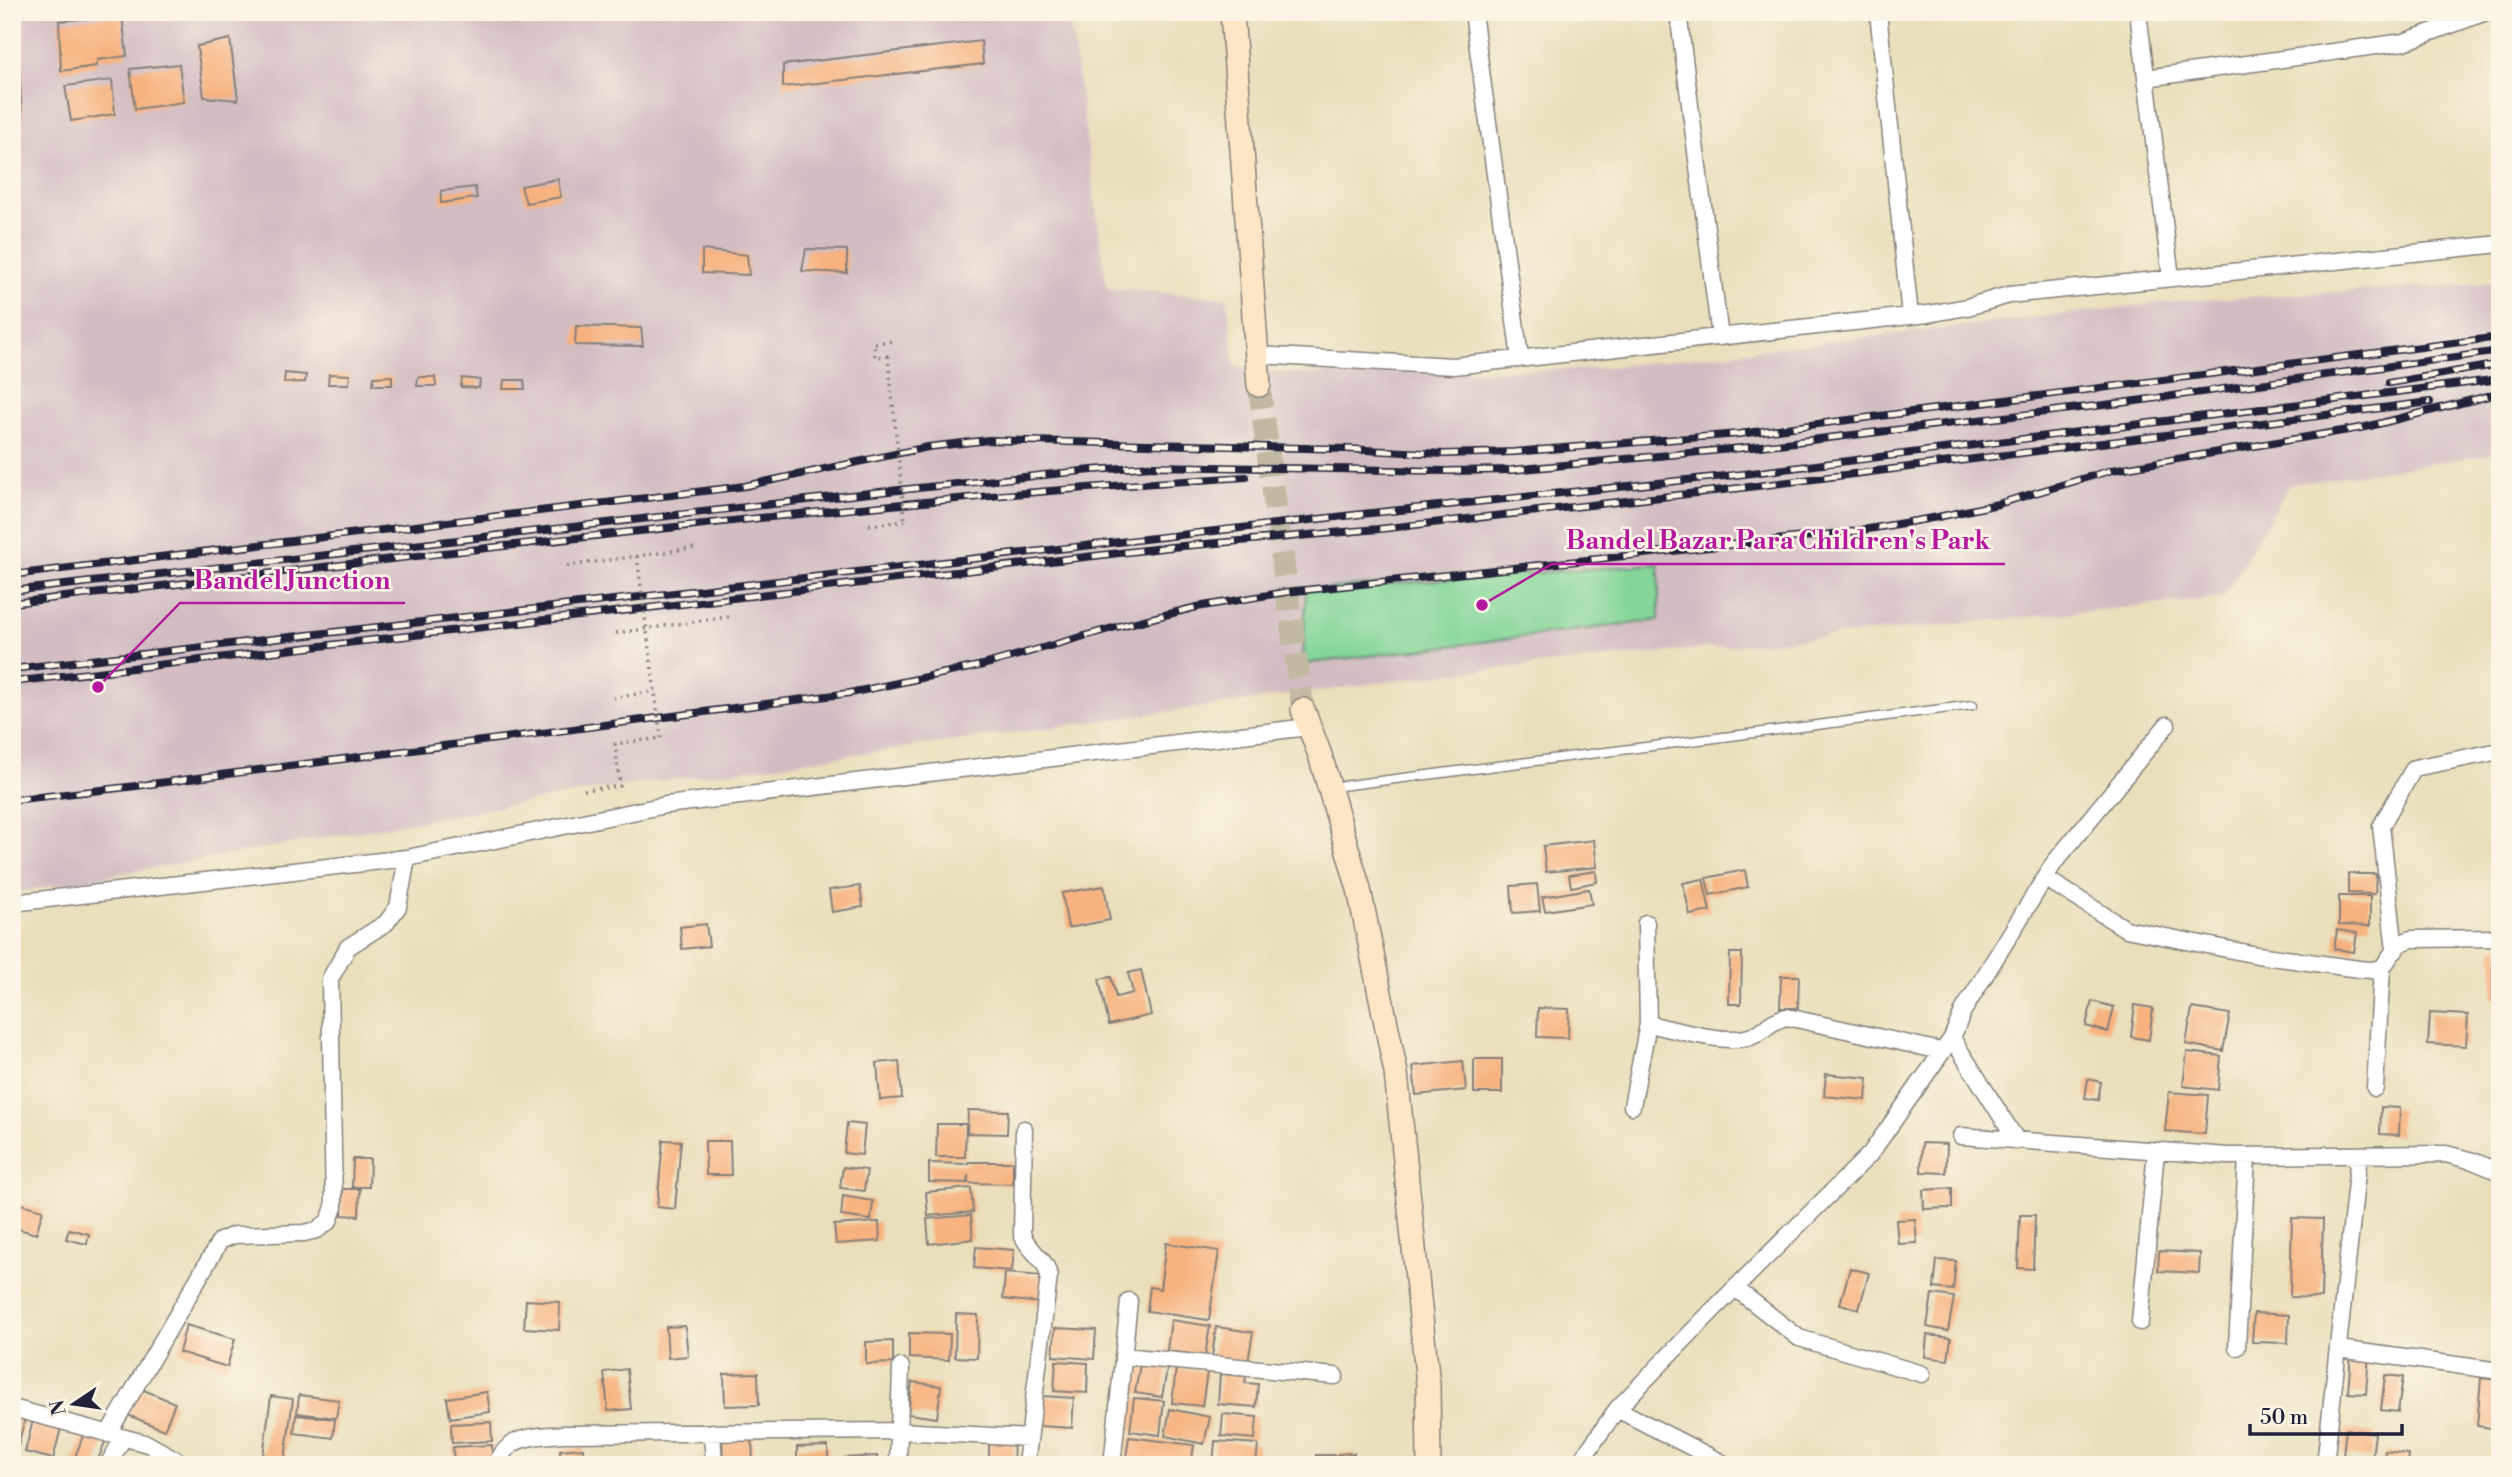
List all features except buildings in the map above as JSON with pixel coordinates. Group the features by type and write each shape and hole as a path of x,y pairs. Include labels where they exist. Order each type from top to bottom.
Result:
{"street":[{"path":"1232,12 1259,384"},
{"path":"1473,12 1520,358"},
{"path":"1678,12 1720,337"},
{"path":"1878,12 1910,316"},
{"path":"2138,12 2171,278"},
{"path":"2146,78 2404,42 2486,12"},
{"path":"1257,355 1452,366 1910,316 1967,307 2009,295 2500,244"},
{"path":"12,903 407,858 666,805 1306,718 1320,755 1359,889 1396,1073 1428,1385 1429,1465"},
{"path":"1578,1465 1617,1409 1735,1287 1870,1154 1952,1038 1963,1011 2054,863 2167,725"},
{"path":"2395,951 2381,826 2414,768 2500,751"},
{"path":"108,1465 116,1436 220,1241 234,1235 304,1233 317,1230 329,1221 334,1207 330,979 348,947 386,923 398,907 407,858"},
{"path":"2045,878 2126,929 2257,955 2371,970 2382,968"},
{"path":"1632,1106 1648,1024 1646,923"},
{"path":"2375,1088 2382,968 2399,944 2412,939 2500,938"},
{"path":"1648,1024 1717,1037 1744,1039 1756,1035 1776,1019 1787,1017 1941,1051"},
{"path":"1952,1038 2017,1141"},
{"path":"1024,1129 1022,1234 1025,1243 1047,1266 1049,1276 1026,1465"},
{"path":"1961,1136 2247,1156 2446,1154 2500,1172"},
{"path":"2140,1322 2156,1151"},
{"path":"2325,1465 2359,1155"},
{"path":"2236,1347 2247,1156"},
{"path":"1735,1287 1799,1338 1922,1374"},
{"path":"1112,1465 1129,1301"},
{"path":"2339,1349 2500,1371"},
{"path":"1123,1356 1335,1376"},
{"path":"898,1465 901,1367"},
{"path":"12,1408 148,1444 185,1465"},
{"path":"1617,1409 1726,1465"},
{"path":"712,1432 714,1465"},
{"path":"496,1465 505,1448 520,1439 563,1434 898,1432 1029,1438"}],"lane":[{"path":"1330,788 1973,705"}],"path":[{"path":"869,525 905,521 888,355 875,357 874,344 895,341"},
{"path":"567,566 694,548"},
{"path":"584,790 620,786 615,744 661,738 637,556"},
{"path":"616,633 734,616"},
{"path":"613,698 655,691"}],"shaded area":[{"path":"12,12 1069,12 1107,288 1227,298 1235,367 1296,374 1593,369 2178,301 2500,283 2500,453 2289,485 2223,598 1452,673 595,790 12,893"}],"green space":[{"path":"1659,564 1659,620 1303,664 1306,590"}],"tunnel":[{"path":"1259,385 1303,710"}],"railway":[{"path":"12,575 745,486 928,447 989,440 1444,454 1514,452 1739,434 2500,337"},
{"path":"12,591 1092,470 1153,466 1512,470 1752,447 2121,403 2500,351"},
{"path":"2389,383 2500,364"},
{"path":"12,669 1371,513 1744,474 2500,379"},
{"path":"12,800 850,693 983,665 1197,607 1286,592 1851,532 1998,504 2112,470 2366,427 2500,393"},
{"path":"12,682 1171,547 1379,529 1749,487 2430,402"},
{"path":"12,603 782,516 1246,477"}],"place":[{"name":"Bandel Bazar Para Children's Park","path":"1482,605"},
{"name":"Bandel Junction","path":"98,687"}]}
